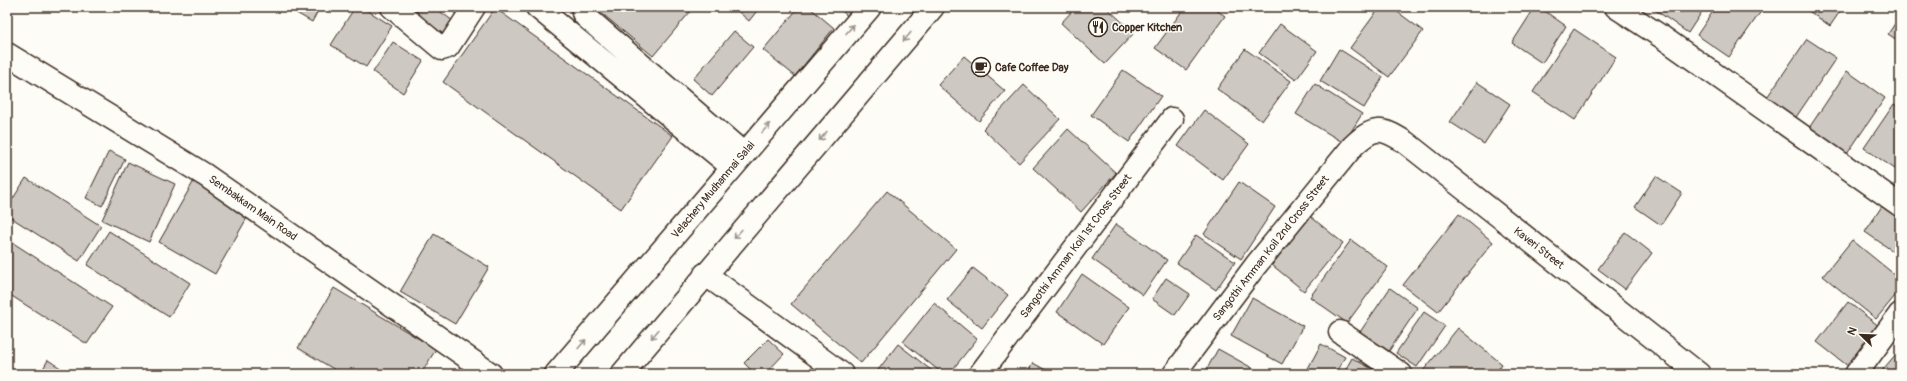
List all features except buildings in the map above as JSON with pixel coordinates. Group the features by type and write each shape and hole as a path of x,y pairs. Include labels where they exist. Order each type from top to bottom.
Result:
{"street":[{"path":"392,7 442,49 448,47 474,7"},
{"path":"461,44 488,7"},
{"path":"537,7 738,160"},
{"path":"583,7 583,13 586,17 738,160"},
{"name":"Velachery Mudhanmai Salai","path":"556,374 870,7"},
{"path":"622,374 932,7"},
{"path":"1616,7 1898,199"},
{"name":"Sembakkam Main Road","path":"7,54 205,174 491,374"},
{"name":"Sangothi Amman Koil 1st Cross Street","path":"980,374 1172,119"},
{"name":"Sangothi Amman Koil 2nd Cross Street","path":"1174,374 1256,265 1353,146 1364,136 1375,131"},
{"name":"Kaveri Street","path":"1375,131 1388,131 1405,142 1699,374"},
{"path":"705,274 842,374"},
{"path":"1856,374 1900,314"},
{"path":"1340,332 1402,374"}],"place":[{"name":"Copper Kitchen","path":"1098,27"},
{"name":"Cafe Coffee Day","path":"981,67"}]}
